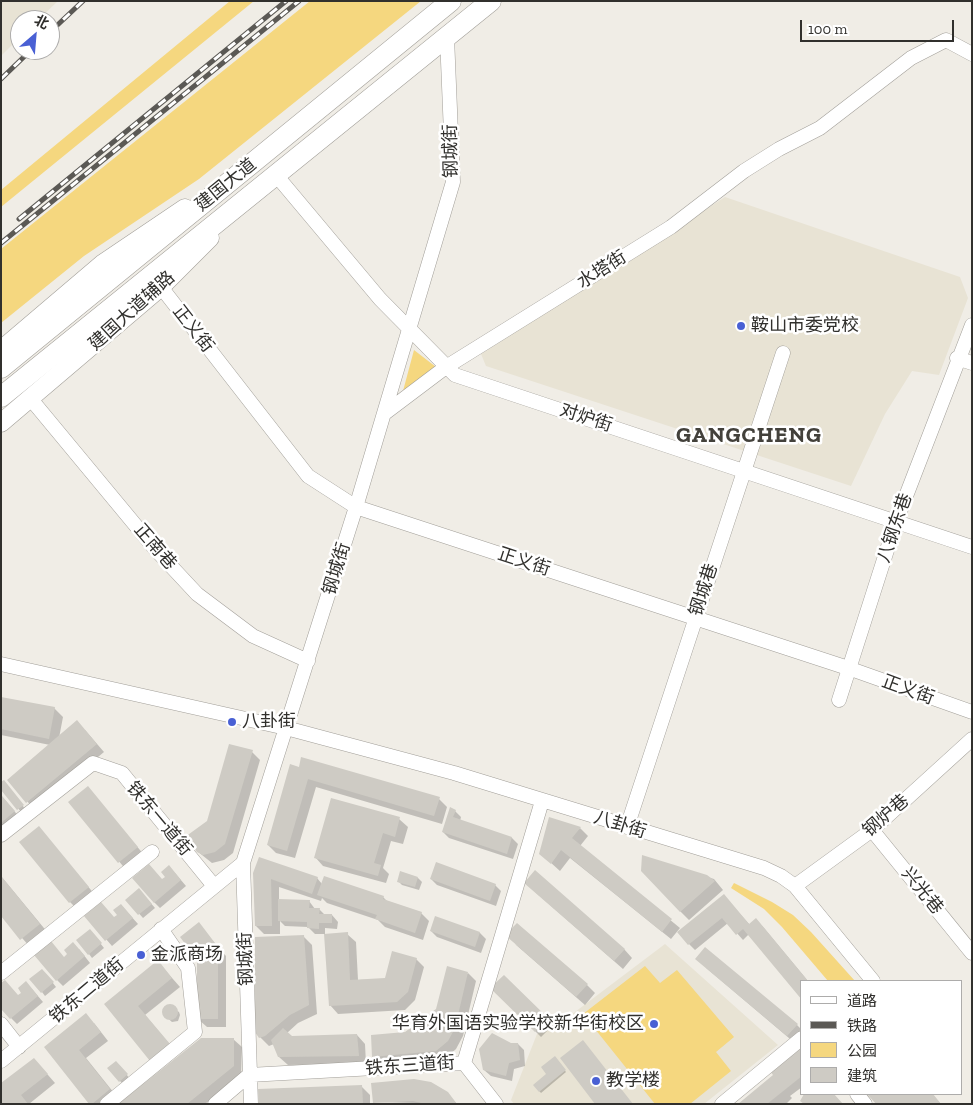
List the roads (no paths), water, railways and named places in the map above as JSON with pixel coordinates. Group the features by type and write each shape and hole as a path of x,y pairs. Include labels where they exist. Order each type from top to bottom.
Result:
{"highway":[{"name":"建国大道","path":"1,368 451,1"},
{"path":"1,397 491,1"}],"main road":[{"path":"1,350 120,250 246,169"},
{"name":"建国大道辅路","path":"1,423 161,287 256,191"}],"street":[{"name":"钢城街","path":"250,1104 243,863 385,413 408,328 453,182 447,37"},
{"name":"水塔街","path":"385,413 446,367 671,227 758,162 820,128 911,58 946,40 972,54"},
{"name":"对炉街","path":"276,175 380,300 455,375 972,547"},
{"name":"正义街","path":"161,287 308,476 356,507 848,668 972,712"},
{"name":"八钢东巷","path":"839,700 896,522 972,324"},
{"name":"钢城巷","path":"627,827 783,353"},
{"path":"958,358 972,363"},
{"name":"正南巷","path":"30,398 156,550 197,594 253,636 308,661"},
{"name":"八卦街","path":"1,664 286,728 454,773 764,868 781,876 795,886 872,980"},
{"name":"钢炉巷","path":"795,886 872,830 972,739"},
{"name":"铁东一道街","path":"1,836 93,763 122,773 214,886"},
{"name":"铁东三道街","path":"249,1075 464,1063 542,801"},
{"name":"兴光巷","path":"872,830 972,953"},
{"path":"1,973 152,852"},
{"name":"铁东二道街","path":"1,1061 243,863"},
{"path":"107,1104 195,1032 188,968 161,929"},
{"path":"1,1024 19,1047"},
{"path":"722,1104 800,1040"},
{"path":"464,1063 496,1104"},
{"path":"215,1104 249,1075"}],"railway":[{"path":"60,23 83,1"},
{"path":"19,219 286,1"},
{"path":"1,243 299,1"},
{"path":"1,79 21,60"}],"place":[{"name":"鞍山市委党校","path":"741,326"},
{"name":"八卦街","path":"232,722"},
{"name":"金派商场","path":"141,955"},
{"name":"华育外国语实验学校新华街校区","path":"654,1024"},
{"name":"教学楼","path":"596,1081"}],"district":[{"name":"GANGCHENG","path":"749,436"}]}
